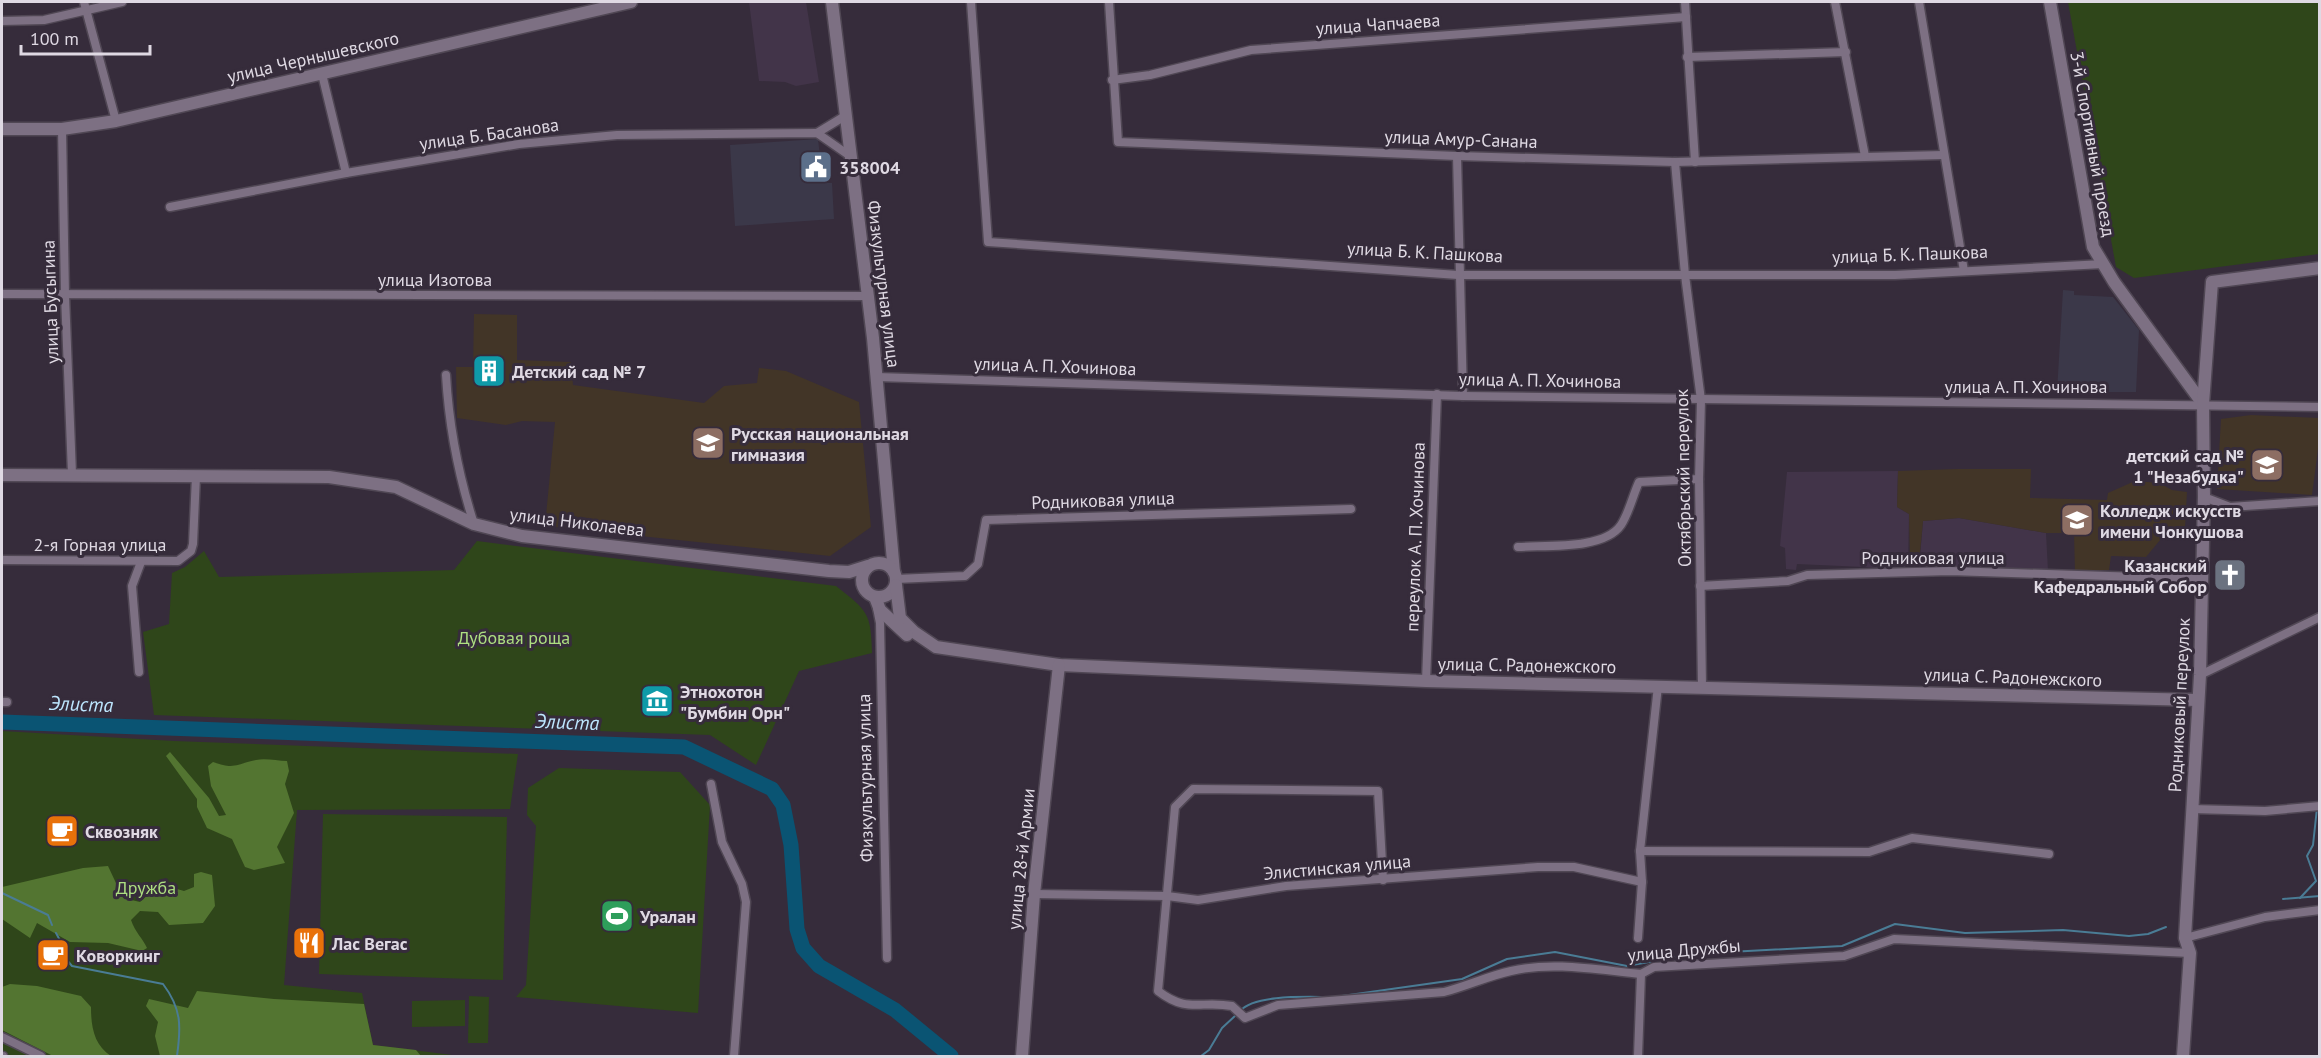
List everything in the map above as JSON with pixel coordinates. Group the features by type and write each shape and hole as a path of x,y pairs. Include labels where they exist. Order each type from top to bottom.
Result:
{"street":[{"path":"84,2 116,121"},
{"path":"2,21 44,20 122,2"},
{"name":"улица Чернышевского","path":"2,129 63,129 116,121 631,2"},
{"name":"Физкультурная улица","path":"832,2 877,377 895,579"},
{"name":"улица Б. К. Пашкова","path":"971,2 988,242 1458,274 1895,275 2103,264"},
{"name":"улица Амур-Санана","path":"1109,2 1112,80 1118,142 1457,156 1675,162 1943,155"},
{"path":"1685,2 1695,162"},
{"path":"1835,2 1865,156"},
{"path":"1919,2 1964,271"},
{"name":"3-й Спортивный проезд","path":"2050,2 2093,248 2203,404"},
{"name":"улица Чапчаева","path":"1112,80 1150,75 1251,50 1686,17"},
{"path":"1688,57 1846,52"},
{"path":"322,74 346,173"},
{"path":"845,116 817,133 850,156"},
{"name":"улица Бусыгина","path":"63,129 65,295 72,474"},
{"name":"улица Б. Басанова","path":"170,207 346,173 519,144 606,136 817,133"},
{"path":"1457,156 1458,274 1463,396"},
{"name":"Октябрьский переулок","path":"1675,162 1685,275 1701,400 1699,479 1702,687"},
{"name":"Родниковый переулок","path":"2183,1056 2190,952 2185,938 2200,675 2204,497 2203,404 2212,282 2319,268"},
{"name":"улица Изотова","path":"2,294 868,296"},
{"path":"446,375 448,425 460,479 474,524"},
{"name":"улица А. П. Хочинова","path":"877,377 1463,396 2319,407"},
{"name":"переулок А. П. Хочинова","path":"1426,681 1437,394"},
{"name":"улица Николаева","path":"2,475 328,477 377,482 396,487 474,524 522,536 829,571 849,572 870,565"},
{"name":"2-я Горная улица","path":"2,560 178,561 191,551 196,476"},
{"path":"1518,547 1595,543 1611,535 1621,526 1639,482 1699,479"},
{"path":"2204,497 2230,507 2319,501"},
{"name":"Родниковая улица","path":"895,579 965,576 978,564 986,520 1351,509"},
{"path":"870,565 884,550 890,536"},
{"path":"139,672 132,586 141,562"},
{"path":"870,565 883,563 895,579 890,594 871,595"},
{"name":"Физкультурная улица","path":"870,565 862,576 880,623 886,958"},
{"path":"829,571 848,578 871,595 880,610 912,638 936,647"},
{"name":"Родниковая улица","path":"1700,586 1788,581 1807,575 1938,572 2202,579"},
{"name":"улица С. Радонежского","path":"895,579 900,618 914,632 936,647 1059,665 1426,681 2199,700"},
{"path":"2200,675 2319,617"},
{"name":"улица 28-й Армии","path":"1022,1056 1034,894 1059,665"},
{"path":"1638,938 1642,882 1640,850 1658,686"},
{"path":"711,784 722,842 742,884 746,902 734,1056"},
{"path":"1167,896 1175,807 1193,789 1378,791 1383,880"},
{"path":"2192,809 2265,811 2319,806"},
{"path":"1640,850 1869,852 1912,837 2049,854"},
{"name":"Элистинская улица","path":"1034,894 1167,896 1198,900 1286,886 1538,867 1574,867 1642,882"},
{"name":"улица Дружбы","path":"1167,896 1158,991 1173,1002 1201,1007 1223,1004 1235,1008 1245,1018 1278,1005 1444,992 1470,986 1510,971 1549,966 1641,974 1654,967 1844,957 1894,939 2190,952"},
{"path":"2185,938 2265,916 2319,910"},
{"path":"1638,1056 1641,974"},
{"path":"2,1037 41,1056"}],"shaded area":[{"path":"749,2 806,2 819,82 796,86 785,82 759,81"},
{"path":"818,139 823,183 832,183 834,219 735,226 730,145"},
{"path":"2063,290 2074,291 2074,295 2113,297 2139,330 2136,392 2057,392"},
{"name":"Русская национальная гимназия","path":"474,314 517,315 517,360 571,362 573,385 704,403 724,386 757,383 759,368 786,371 859,402 871,527 830,556 545,526 555,422 522,421 506,425 457,418 456,367 473,367"},
{"name":"детский сад № 1 \"Незабудка\"","path":"2251,415 2319,418 2319,441 2312,495 2217,489 2221,419"},
{"name":"Колледж искусств имени Чонкушова","path":"2031,469 2030,498 2107,500 2108,493 2135,481 2159,483 2172,490 2187,492 2185,528 2170,528 2146,557 2111,556 2109,570 2075,572 2074,533 2046,533 1959,518 1923,521 1919,563 1910,562 1909,514 1897,507 1898,471"},
{"path":"1898,471 1897,507 1909,514 1908,569 1797,564 1796,570 1786,569 1785,548 1780,546 1787,472"},
{"path":"1959,518 2046,533 2048,571 1919,569 1923,521"}],"green space":[{"path":"2068,2 2319,2 2319,254 2134,278 2116,267"},
{"name":"Дубовая роща","path":"477,541 836,586 855,601 866,614 869,621 872,653 799,671 756,765 710,735 154,715 143,632 169,624 172,573 185,567 204,551 219,577 454,570"},
{"name":"Дружба","path":"2,731 174,741 518,754 510,809 297,810 284,985 362,993 373,1045 460,1056 2,1056"},
{"path":"170,752 209,798 219,816 226,815 211,786 208,766 213,762 235,766 260,759 287,761 289,771 285,784 294,813 277,847 285,863 254,870 245,867 232,839 207,828 197,807 197,799 166,756"},
{"name":"Уралан","path":"559,768 680,772 710,805 698,1013 516,997 526,985 536,826 527,815 528,788"},
{"path":"323,814 507,817 503,980 319,974"},
{"path":"108,866 123,898 140,902 160,884 184,891 194,887 194,874 201,872 212,875 215,906 203,923 169,925 158,912 140,911 131,920 147,948 142,951 108,943 70,942 37,923 30,938 2,919 2,887 83,868"},
{"path":"10,984 37,986 81,996 91,1007 97,1041 111,1056 53,1056 2,1030 2,987"},
{"path":"197,991 274,999 364,1004 373,1045 416,1050 421,1056 160,1056 155,1036 158,1022 146,1006 149,999 188,1008"},
{"path":"469,996 489,997 488,1043 468,1043"},
{"path":"465,1000 465,1026 412,1027 412,1001"}],"waterway":[{"name":"Элиста","path":"2,722 684,747 772,789 783,805 791,845 797,929 803,948 819,966 895,1010 951,1056"},
{"path":"2300,898 2316,881 2307,856 2313,845 2317,808"},
{"path":"2,893 48,915 52,925"},
{"path":"2283,899 2320,896"},
{"path":"1342,996 1462,979 1507,959 1555,952 1627,966 1692,954 1842,946 1895,924 1965,933 2063,930 2129,936 2148,934 2166,927"},
{"path":"56,933 63,946"},
{"path":"66,959 72,966 163,984 174,1002 179,1018 177,1056"},
{"path":"1240,1011 1247,1006 1269,999 1330,997"},
{"path":"1201,1056 1209,1050 1222,1028 1236,1015"}],"place":[{"name":"358004","path":"816,167"},
{"name":"Детский сад № 7","path":"489,371"},
{"name":"Русская национальная гимназия","path":"708,443"},
{"name":"детский сад № 1 \"Незабудка\"","path":"2267,465"},
{"name":"Колледж искусств имени Чонкушова","path":"2077,520"},
{"name":"Казанский Кафедральный Собор","path":"2230,575"},
{"name":"Этнохотон \"Бумбин Орн\"","path":"657,701"},
{"name":"Сквозняк","path":"62,831"},
{"name":"Уралан","path":"617,916"},
{"name":"Лас Вегас","path":"309,943"},
{"name":"Коворкинг","path":"53,955"}]}
